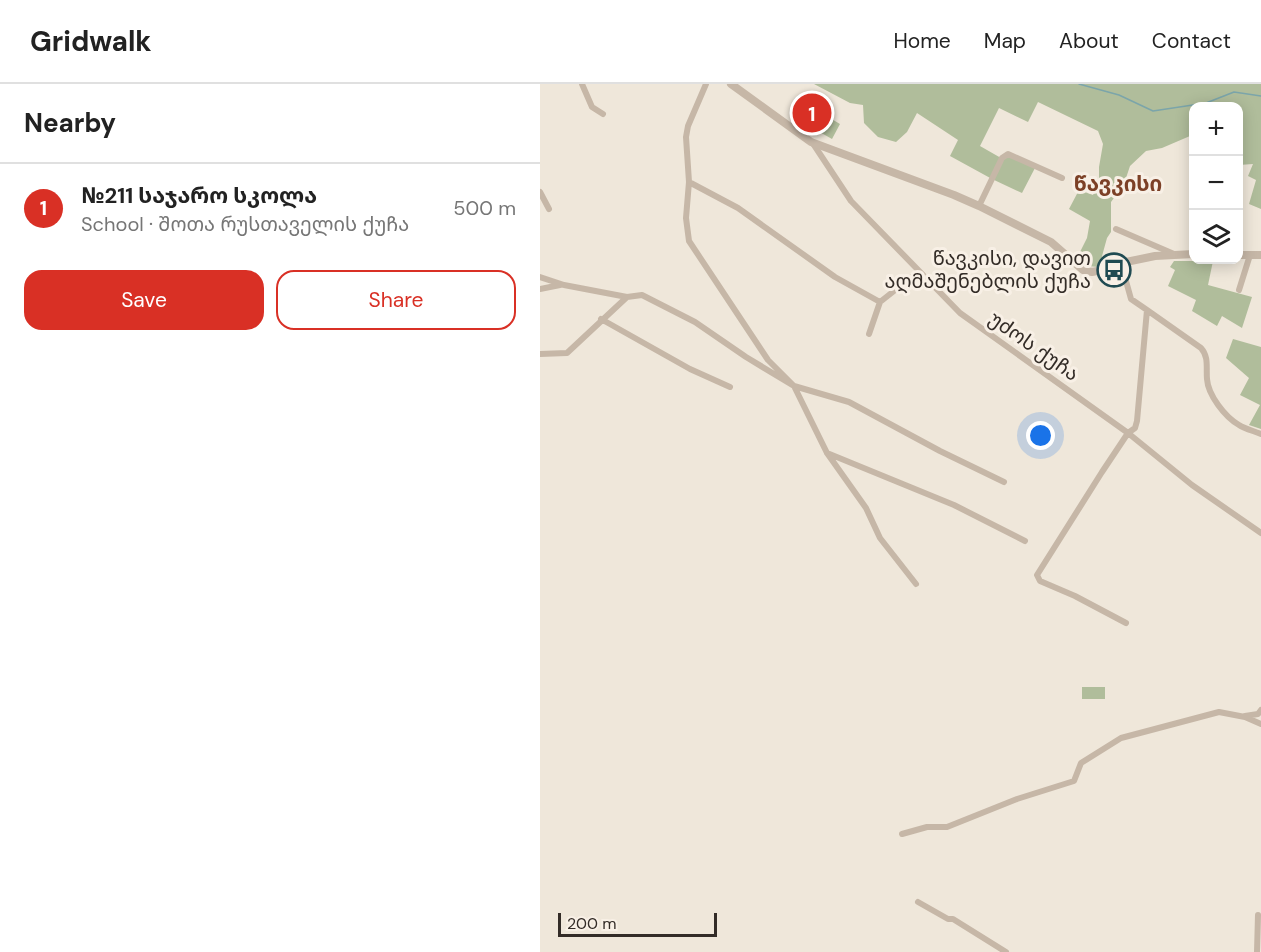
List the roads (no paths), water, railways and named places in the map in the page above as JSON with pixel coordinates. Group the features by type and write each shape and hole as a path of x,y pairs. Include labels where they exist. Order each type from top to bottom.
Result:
{"street":[{"path":"582,84 592,106 603,114"},
{"path":"706,84 688,126 686,137 689,182 686,218 689,241 768,360 794,386 827,453 866,508 880,538 916,584"},
{"path":"731,84 811,142 979,206 1051,242 1083,270 1092,272 1155,256 1189,254"},
{"name":"უძოს ქუჩა","path":"811,142 851,201 960,313 1128,434 1192,485 1261,533"},
{"path":"979,206 1002,158 1008,154 1062,178"},
{"path":"689,182 738,208 835,277 880,302"},
{"path":"540,192 549,209"},
{"path":"1116,229 1175,254"},
{"path":"1243,255 1261,255"},
{"path":"1239,290 1250,255"},
{"path":"1121,263 1131,299 1206,353 1207,380 1212,395 1239,425 1261,434"},
{"path":"869,334 880,302 918,272"},
{"path":"540,277 564,285 627,297 642,295 657,301 695,322 794,386 849,402 940,451 1004,482"},
{"path":"540,289 564,285"},
{"path":"540,354 567,353 627,297"},
{"path":"1126,623 1075,596 1040,581 1037,576 1128,434 1135,428 1147,310"},
{"path":"601,319 690,369 730,387"},
{"path":"827,453 954,505 1025,541"},
{"path":"1245,717 1258,714 1261,710"},
{"path":"902,834 927,827 947,827 1017,799 1074,781 1081,763 1121,738 1219,712 1245,717 1261,724"},
{"path":"918,902 948,919 953,919 1006,952"},
{"path":"1257,952 1258,915"}],"waterway":[{"path":"1079,84 1119,95 1153,111 1206,103 1234,92 1261,96"}],"place":[{"name":"№211 საჯარო სკოლა","path":"812,113"},
{"name":"წავკისი, დავით აღმაშენებლის ქუჩა","path":"1114,270"}],"district":[{"name":"წავკისი","path":"1118,184"}]}
